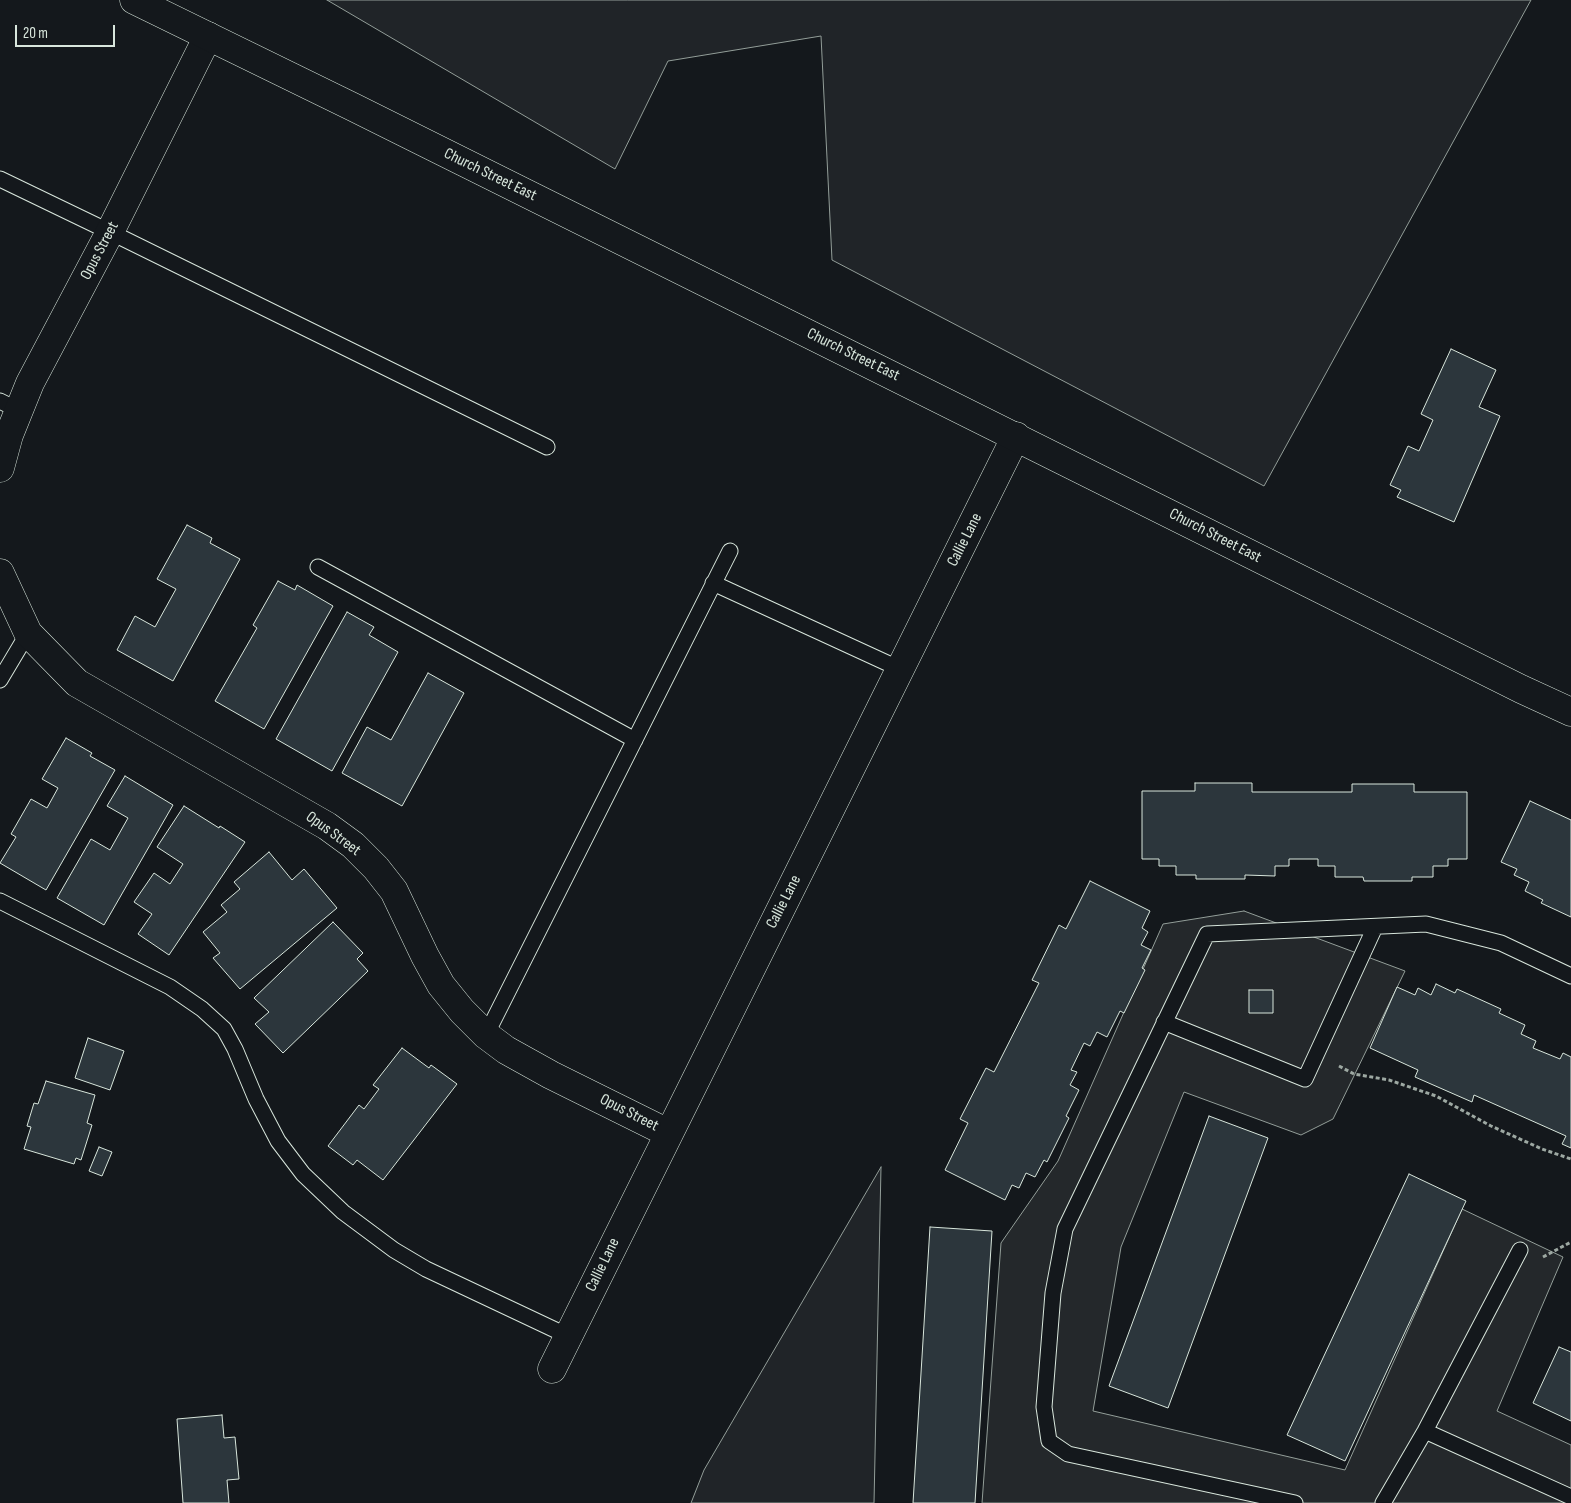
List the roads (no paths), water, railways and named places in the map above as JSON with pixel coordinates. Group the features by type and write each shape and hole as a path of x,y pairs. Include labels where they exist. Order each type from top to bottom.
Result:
{"street":[{"name":"Church Street East","path":"134,0 1571,712"},
{"name":"Opus Street","path":"0,468 9,435 9,406 57,331 110,232 208,36"},
{"name":"Callie Lane","path":"552,1369 1016,436"},
{"name":"Opus Street","path":"0,573 28,633 77,683 327,826 353,845 376,868 394,891 425,956 442,985 462,1010 486,1035 506,1050 551,1075 668,1133"}],"lane":[{"path":"0,179 547,447"},
{"path":"486,1035 730,551"},
{"path":"318,567 635,740"},
{"path":"713,583 900,670"},
{"path":"0,680 28,633"},
{"path":"0,901 170,987 202,1009 224,1030 236,1049 256,1100 278,1141 303,1174 343,1212 394,1250 426,1269 568,1336"},
{"path":"1295,1503 1068,1454 1049,1441 1044,1407 1053,1293 1065,1229 1207,934 1426,924 1501,943 1571,976"},
{"path":"1164,1022 1305,1079 1375,927"},
{"path":"1383,1503 1425,1430 1520,1250"},
{"path":"1425,1430 1571,1497"}]}
